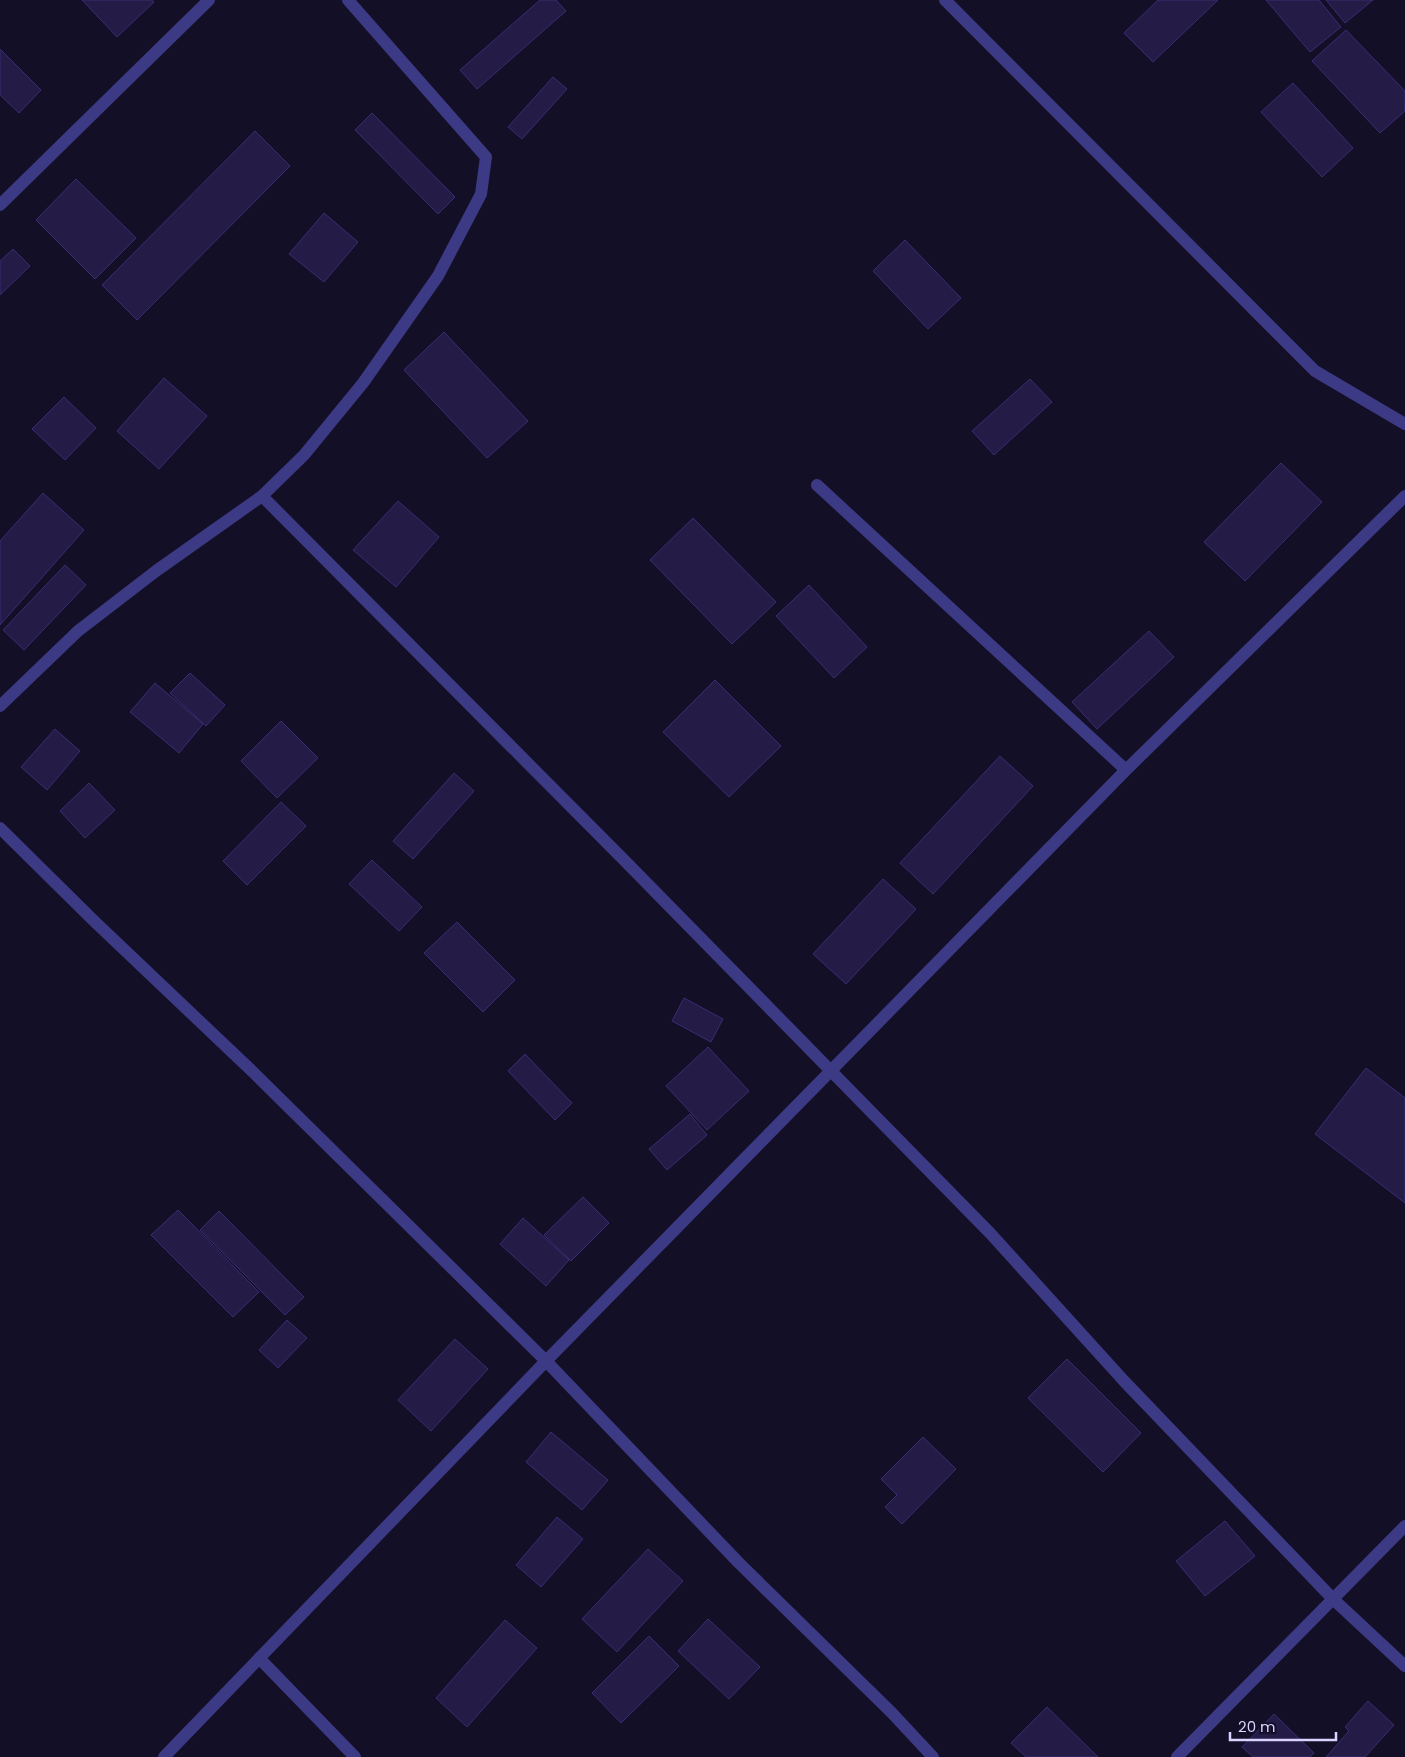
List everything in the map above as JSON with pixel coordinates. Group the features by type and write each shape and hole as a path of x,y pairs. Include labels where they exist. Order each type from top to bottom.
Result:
{"street":[{"path":"0,205 209,0"},
{"path":"0,706 78,632 156,571 262,496 304,456 362,383 438,276 481,194 486,157 348,0"},
{"path":"945,0 1315,371 1405,424"},
{"path":"817,485 1126,770"},
{"path":"262,496 832,1071 990,1233 1124,1381 1333,1598 1405,1666"},
{"path":"164,1757 546,1361 1126,770 1405,496"},
{"path":"0,828 93,920 254,1073 546,1361 739,1563 885,1706 933,1757"},
{"path":"1177,1757 1405,1526"},
{"path":"259,1658 355,1757"}],"building":[{"path":"82,0 152,0 154,2 117,37"},
{"path":"540,0 556,0 566,11 477,89 460,70"},
{"path":"1158,0 1218,0 1153,62 1124,33"},
{"path":"1266,0 1319,0 1341,27 1310,52"},
{"path":"1326,0 1373,0 1345,23"},
{"path":"1346,30 1405,91 1405,111 1380,133 1312,61"},
{"path":"0,49 41,90 19,113 0,95"},
{"path":"553,77 567,89 522,139 508,127"},
{"path":"1293,83 1353,148 1322,177 1261,112"},
{"path":"372,113 455,197 438,214 355,130"},
{"path":"255,131 290,166 137,320 102,285"},
{"path":"76,179 136,238 95,279 36,220"},
{"path":"324,213 358,242 324,282 289,254"},
{"path":"905,240 961,298 928,329 873,271"},
{"path":"13,249 30,266 0,295 0,261"},
{"path":"444,332 528,421 487,458 404,370"},
{"path":"164,378 207,416 159,469 117,431"},
{"path":"1030,379 1052,402 994,455 972,431"},
{"path":"64,397 96,428 65,460 32,429"},
{"path":"1281,463 1322,502 1245,581 1204,542"},
{"path":"43,493 84,530 0,625 0,541"},
{"path":"398,501 439,537 396,587 353,550"},
{"path":"693,518 776,602 732,644 650,560"},
{"path":"65,565 86,585 24,650 3,630"},
{"path":"809,585 867,647 834,678 776,616"},
{"path":"1149,631 1174,657 1097,729 1072,702"},
{"path":"190,673 225,705 206,726 170,693"},
{"path":"715,680 781,746 729,797 663,732"},
{"path":"155,683 203,724 179,753 130,712"},
{"path":"281,721 318,758 277,798 241,761"},
{"path":"55,729 80,751 47,790 21,767"},
{"path":"1000,756 1033,786 933,894 900,863"},
{"path":"454,773 474,791 413,859 393,841"},
{"path":"89,783 115,810 85,838 60,811"},
{"path":"281,802 306,826 247,885 223,861"},
{"path":"372,860 422,907 399,931 349,884"},
{"path":"883,879 916,909 846,984 813,954"},
{"path":"457,922 515,980 483,1012 424,953"},
{"path":"684,998 723,1019 711,1042 672,1021"},
{"path":"708,1047 749,1091 707,1130 666,1086"},
{"path":"525,1054 572,1103 555,1120 508,1071"},
{"path":"1366,1068 1405,1098 1405,1203 1315,1134"},
{"path":"690,1114 707,1135 667,1170 649,1149"},
{"path":"583,1197 609,1223 571,1261 544,1235"},
{"path":"178,1210 259,1292 233,1317 151,1235"},
{"path":"219,1211 304,1297 285,1315 200,1230"},
{"path":"523,1218 569,1260 546,1286 500,1244"},
{"path":"287,1320 307,1338 278,1368 259,1350"},
{"path":"455,1339 488,1369 431,1431 398,1400"},
{"path":"1067,1359 1141,1433 1103,1472 1028,1398"},
{"path":"551,1432 608,1480 582,1510 526,1462"},
{"path":"923,1437 956,1469 902,1524 885,1507 897,1495 881,1479"},
{"path":"557,1517 583,1539 541,1587 516,1565"},
{"path":"1225,1521 1255,1556 1205,1596 1176,1561"},
{"path":"648,1549 683,1581 617,1652 582,1619"},
{"path":"708,1619 760,1667 729,1699 678,1651"},
{"path":"505,1620 537,1648 467,1727 436,1698"},
{"path":"649,1636 679,1666 621,1723 592,1693"},
{"path":"1368,1701 1394,1725 1365,1757 1326,1757 1349,1731 1345,1727"},
{"path":"1047,1707 1098,1757 1026,1757 1011,1743"},
{"path":"1274,1714 1314,1753 1310,1757 1253,1757 1242,1747"}]}
